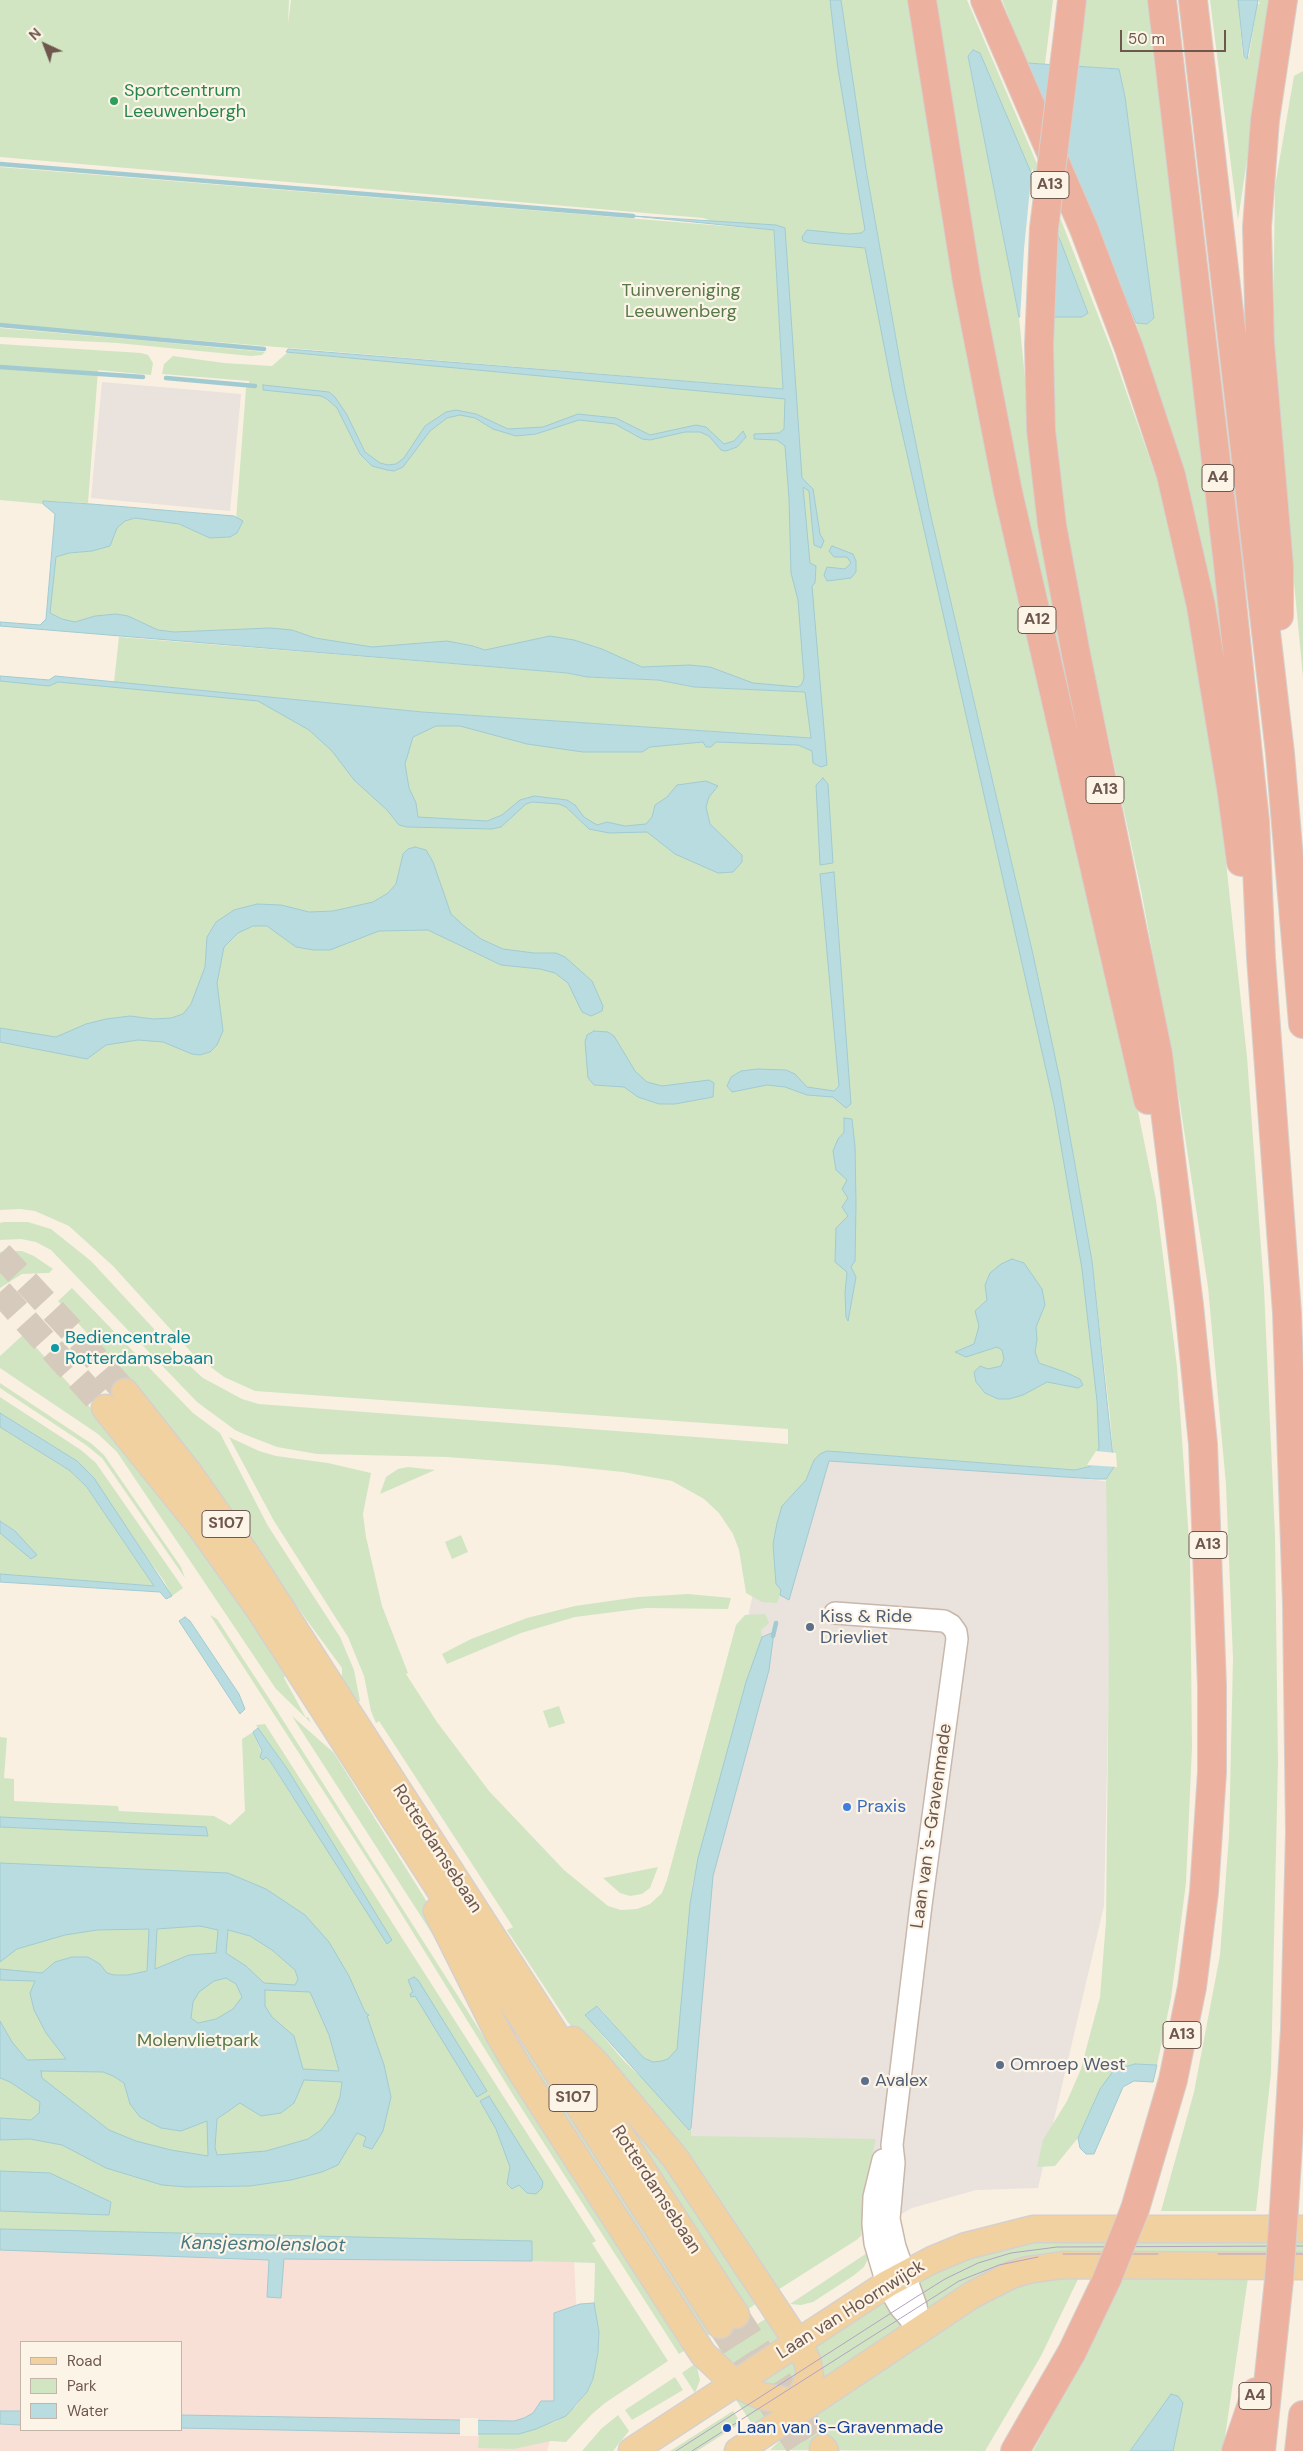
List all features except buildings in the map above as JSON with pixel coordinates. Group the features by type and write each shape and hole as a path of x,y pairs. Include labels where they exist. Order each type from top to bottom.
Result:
{"highway":[{"name":"A12","path":"922,0 966,282 1008,492 1180,1235"},
{"path":"985,0 1084,229 1128,348 1171,475 1201,606 1232,794 1243,877 1261,958"},
{"name":"A4","path":"1162,0 1227,554 1253,801 1261,958 1287,1313 1298,1603 1300,1832 1295,2029 1284,2209 1279,2280 1261,2451"},
{"name":"A4","path":"1193,0 1280,753 1303,1024"},
{"name":"A4","path":"1280,753 1279,566 1260,343 1257,236 1264,128 1283,0"},
{"name":"A13","path":"1015,2451 1072,2352 1107,2280 1135,2209 1173,2080 1192,1987 1204,1892 1212,1772 1209,1567 1203,1444 1158,1054 1076,654 1052,525 1042,430 1039,345 1044,228 1070,13"},
{"name":"A4","path":"1236,2451 1273,2341"},
{"path":"1299,2451 1303,2415"}],"main road":[{"name":"Rotterdamsebaan","path":"105,1408 168,1485 235,1574 427,1869 728,2320 539,2007 248,1556 189,1473 126,1392"},
{"name":"S107","path":"427,1869 434,1906 498,2033 703,2354 734,2384 772,2400 804,2404 810,2370 798,2343 676,2159 596,2063 539,2007"},
{"name":"Laan van Hoornwijck","path":"632,2451 895,2279 966,2246 1033,2229 1303,2229"},
{"path":"738,2451 804,2404 992,2283 1035,2269 1063,2265 1303,2266"},
{"name":"S107","path":"699,2406 706,2381 703,2354"}],"street":[{"name":"Laan van 's-Gravenmade","path":"835,1613 944,1621 951,1625 956,1632 957,1638 921,1905 892,2145 894,2164 889,2219 895,2279 916,2306 920,2331"}],"shaded area":[{"path":"102,382 241,394 230,511 91,498"},
{"path":"786,1448 1113,1482 1104,1906 1038,2188 976,2190 912,2208 785,2279 640,2095"},
{"path":"0,2241 574,2258 578,2346 547,2451 0,2451"}],"green space":[{"path":"0,0 289,0 288,24 291,0 836,0 894,396 981,756 1085,1246 1106,1433 1099,1433 1099,1454 1090,1466 1075,1470 841,1452 823,1453 814,1460 806,1480 786,1501 773,1544 776,1584 781,1590 780,1595 777,1603 762,1602 746,1593 739,1550 733,1534 719,1513 704,1499 672,1481 623,1472 555,1465 447,1457 317,1454 277,1447 235,1430 197,1402 51,1250 36,1242 21,1239 0,1240 0,1223 4,1222 28,1222 51,1229 91,1261 180,1357 203,1378 242,1399 259,1404 788,1444 788,1429 255,1391 224,1377 192,1353 113,1266 69,1226 35,1211 20,1209 0,1210 0,679 49,683 56,679 437,717 817,741 812,691 46,626 58,509 236,520 246,388 249,386 249,381 162,374 164,364 173,356 224,363 272,366 288,352 796,394 781,230 717,223 703,218 0,157"},
{"path":"841,0 912,0 1156,1200 1177,1367 1190,1555 1192,1747 1186,1883 1171,1998 1157,2065 1135,2064 1100,2089 1078,2138 1055,2166 1037,2167 1043,2140 1067,2101 1081,2069 1100,1997 1106,1921 1109,1644 1106,1479 1114,1467 1110,1417 1092,1261 1071,1141 1032,950 929,508 905,390 866,169"},
{"path":"935,0 967,0 1061,220 1112,351 1161,491 1195,637 1219,797 1247,1057 1264,1288 1275,1536 1278,1762 1271,2073 1256,2211 1161,2211 1194,2092 1220,1955 1229,1836 1233,1659 1226,1485 1208,1287 1180,1104 1142,895 1070,559 1052,411 1052,345 1055,317 1082,317 1088,312 1062,245 980,53 973,50 968,56 1019,317 1038,511 1077,723 1073,721 989,348"},
{"path":"1002,0 1053,0 1045,64 1027,63"},
{"path":"1084,0 1151,0 1230,697 1163,409 1136,323 1147,324 1154,318 1125,97 1119,69 1074,66"},
{"path":"1210,0 1238,0 1243,57 1246,59 1249,56 1257,4 1260,4 1258,0 1271,0 1238,220"},
{"path":"1303,71 1303,677 1281,445 1273,324 1275,186 1294,76"},
{"name":"Tuinvereniging Leeuwenberg","path":"0,167 774,230 783,389 0,324"},
{"path":"0,328 265,352 262,355 251,356 117,343 0,337"},
{"path":"0,344 141,353 148,355 153,363 151,375 98,370 88,503 43,501 43,504 0,500"},
{"path":"119,637 567,673 587,677 658,680 694,687 806,692 811,738 422,712 114,682"},
{"path":"22,1251 34,1256 53,1269 49,1273 22,1274 0,1288 0,1252"},
{"path":"72,1288 193,1413 220,1433 268,1526 340,1637 354,1670 360,1701 358,1702 342,1681 342,1668 134,1385 58,1301"},
{"path":"24,1334 97,1415 180,1517 256,1628 285,1676 284,1678 306,1718 308,1717 311,1723 276,1689 117,1452 98,1434 0,1368 0,1356"},
{"path":"0,1383 92,1444 104,1455 181,1567 185,1578 102,1458 86,1445 0,1388"},
{"path":"0,1397 81,1450 96,1463 183,1588 172,1596 164,1581 77,1461 0,1413"},
{"path":"0,1427 69,1470 86,1486 154,1586 0,1574 0,1533 4,1535 15,1531 0,1521"},
{"path":"229,1437 259,1451 276,1456 328,1463 371,1473 363,1514 366,1537 382,1606 408,1673 406,1674 437,1722 489,1791 564,1870 608,1906 621,1910 637,1909 650,1904 662,1893 736,1625 745,1615 765,1614 769,1623 761,1630 762,1637 746,1683 692,1885 677,2049 668,2059 653,2062 644,2058 598,2006 585,2015 624,2061 665,2100 687,2129 691,2128 691,2136 876,2139 866,2182 861,2234 858,2239 773,2293 567,2021 507,1930 513,1927 379,1721 376,1723 371,1711 364,1676 348,1637 274,1521"},
{"path":"408,1467 435,1470 380,1494 386,1477 398,1469"},
{"path":"461,1535 468,1552 452,1559 445,1542"},
{"path":"688,1594 731,1598 728,1609 646,1608 575,1617 521,1633 447,1664 442,1654 471,1639 527,1618 575,1606 638,1597"},
{"path":"210,1615 217,1619 274,1706 496,2056 687,2349 679,2354 515,2098 380,1879"},
{"path":"559,1706 565,1723 549,1728 543,1711"},
{"path":"292,1716 334,1753 427,1902 471,1994"},
{"name":"Molenvlietpark","path":"265,1724 596,2241 592,2243 668,2361 605,2403 566,2442 551,2441 514,2449 478,2448 479,2434 519,2434 555,2422 576,2406 587,2392 593,2379 598,2352 599,2332 594,2303 595,2263 532,2261 532,2248 0,2234 0,1827 208,1835 205,1827 0,1817 0,1737 7,1738 4,1778 14,1779 14,1801 118,1806 119,1811 214,1816 230,1825 245,1811 242,1739 253,1732 262,1754 270,1761 292,1796 318,1821 288,1770 256,1725"},
{"path":"658,1867 650,1888 642,1894 630,1896 620,1893 603,1878"},
{"path":"491,2001 556,2091 713,2332 706,2337 551,2111"},
{"path":"592,2069 654,2145 760,2301 747,2310"},
{"path":"1091,2237 1091,2243 1303,2243 1303,2258 1069,2259 930,2314 912,2283 961,2260 1020,2242"},
{"path":"867,2253 868,2259 864,2267 853,2276 813,2302 801,2305 790,2304"},
{"path":"1080,2275 1041,2356 985,2451 770,2450 793,2428 984,2298 1018,2281"},
{"path":"1121,2277 1248,2278 1223,2451 1173,2451 1183,2403 1154,2418 1130,2451 1033,2451 1105,2317"},
{"path":"889,2297 905,2322 900,2328 814,2387 809,2349"},
{"path":"770,2316 788,2336 734,2371 715,2351"},
{"path":"791,2360 795,2360 799,2390 758,2384"},
{"path":"696,2363 700,2380 695,2393 682,2373"},
{"path":"675,2377 683,2390 632,2420 625,2410"},
{"path":"734,2397 778,2411 754,2427"},
{"path":"733,2411 741,2423 697,2451 670,2451"},
{"path":"618,2415 629,2431 613,2451 582,2451 601,2429"}],"water":[{"path":"830,0 841,0 866,169 905,390 929,508 1032,950 1060,1080 1092,1261 1114,1467 1106,1479 1095,1479 829,1461 789,1600 780,1595 781,1590 776,1584 773,1544 777,1523 782,1506 806,1480 814,1460 820,1454 827,1451 1075,1470 1091,1466 1099,1448 1097,1401 1082,1269 1054,1105 893,392 865,248 809,243 803,241 802,237 807,230 848,234 861,233 865,230 838,69"},
{"path":"1238,0 1258,0 1247,59 1244,57"},
{"path":"973,50 980,53 1062,245 1088,313 1082,317 1019,317 968,56"},
{"path":"1027,63 1119,69 1125,97 1154,318 1147,324 1136,323"},
{"path":"633,216 776,225 785,228 802,478 813,489 820,534 824,541 821,548 814,545 809,491 803,487 810,563 816,566 815,583 812,586 827,765 821,767 813,763 812,751 798,745 716,742 711,747 706,747 703,742 650,747 642,752 583,752 527,744 460,726 436,726 413,737 405,764 409,788 416,803 418,817 487,821 502,815 520,800 534,796 567,800 575,805 584,817 597,825 607,822 625,826 646,824 652,817 655,805 667,797 677,785 706,781 718,786 709,797 706,807 710,824 742,855 742,862 733,872 718,873 675,854 647,832 609,833 589,829 566,807 559,804 532,802 526,804 501,827 492,829 407,827 399,825 387,810 354,780 332,751 309,730 258,701 58,682 49,686 0,681 0,676 49,680 55,676 422,712 811,738 805,692 694,687 658,680 587,677 567,673 0,626 0,622 40,625 46,619 55,514 43,504 43,501 91,504 234,516 243,521 237,533 230,537 210,538 179,524 135,518 125,521 117,528 110,546 56,557 50,613 62,619 75,622 95,616 116,614 128,616 158,630 174,632 270,628 292,630 315,638 372,647 447,641 485,650 550,636 574,640 602,649 642,667 689,665 710,667 753,683 798,687 802,684 804,678 798,600 791,573 789,498 785,446 777,440 754,439 754,434 779,433 784,429 785,399 286,352 288,349 783,389 774,230"},
{"path":"263,385 329,392 335,397 347,415 365,452 380,463 388,465 396,464 404,458 425,426 446,412 456,410 476,414 508,429 543,427 578,414 616,418 650,435 696,425 706,427 724,444 734,441 743,431 746,437 737,447 726,451 721,450 709,436 700,432 685,432 650,440 642,439 615,424 579,420 536,434 516,436 493,429 475,418 460,415 447,418 430,431 403,467 394,471 372,466 360,454 337,408 327,399 321,396 263,390"},
{"path":"832,546 853,554 856,561 856,572 851,578 827,581 824,575 827,567 845,569 851,563 847,557 834,557 829,551"},
{"path":"823,778 828,784 833,863 820,865 816,785"},
{"path":"415,847 426,850 433,862 451,914 463,925 481,939 503,949 534,953 556,953 565,957 592,981 603,1006 602,1011 591,1016 582,1012 568,983 555,973 540,969 501,965 428,930 379,931 330,950 314,950 296,947 267,926 253,926 238,933 224,947 217,983 223,1031 217,1045 210,1052 200,1055 192,1054 163,1042 138,1040 106,1045 87,1059 0,1042 0,1028 56,1037 86,1024 106,1019 130,1016 153,1019 171,1018 183,1014 191,1004 205,967 207,937 216,922 234,910 257,904 281,905 309,912 333,911 373,902 388,893 396,884 403,854 408,849"},
{"path":"834,872 851,1104 846,1108 833,1097 807,1095 785,1087 767,1085 732,1092 727,1086 731,1077 741,1071 757,1069 786,1070 795,1074 807,1087 834,1091 839,1086 820,874"},
{"path":"594,1031 608,1032 614,1036 635,1071 647,1082 662,1086 709,1080 714,1083 713,1097 675,1104 659,1104 638,1097 624,1087 594,1085 588,1078 585,1042 587,1035"},
{"path":"844,1118 852,1119 855,1146 855,1261 851,1267 856,1277 848,1321 846,1317 845,1293 847,1272 835,1262 836,1228 848,1216 842,1207 848,1198 842,1189 847,1180 836,1170 833,1151 838,1139 844,1132"},
{"path":"1012,1259 1024,1263 1042,1289 1045,1305 1036,1327 1037,1340 1035,1352 1039,1363 1080,1379 1083,1385 1078,1388 1047,1382 1023,1395 1009,1399 998,1399 985,1393 976,1382 974,1372 980,1366 988,1369 1001,1366 1004,1359 1002,1350 997,1347 966,1357 955,1352 974,1344 979,1326 975,1311 987,1300 985,1285 990,1273 1001,1264"},
{"path":"0,1413 77,1461 94,1478 172,1596 166,1599 160,1592 0,1582 0,1574 154,1586 86,1486 69,1470 0,1427"},
{"path":"0,1521 15,1531 37,1555 31,1559 0,1533"},
{"path":"185,1617 190,1621 239,1694 245,1709 240,1714 179,1621"},
{"path":"774,1632 769,1670 713,1876 691,2128 689,2130 585,2015 597,2006 644,2058 653,2062 668,2059 677,2049 690,1904 698,1858 746,1682 762,1637"},
{"path":"258,1728 288,1770 392,1940 387,1944 270,1761 266,1757 263,1760 260,1757 262,1751 253,1732"},
{"path":"0,1817 206,1827 208,1836 0,1827"},
{"path":"0,1863 228,1873 266,1889 305,1915 329,1942 349,1976 365,2012 369,2015 367,2016 384,2065 391,2097 383,2131 372,2149 363,2146 366,2137 357,2133 338,2165 322,2172 291,2180 250,2186 187,2187 162,2185 106,2168 62,2145 30,2139 0,2140 0,2118 31,2120 39,2113 40,2102 10,2082 0,2078 0,2021 12,2042 27,2060 66,2059 46,2033 34,2010 30,1993 35,1981 0,1980 0,1969 42,1973 55,1962 72,1957 88,1957 100,1964 107,1973 114,1975 128,1975 147,1971 149,1929 97,1930 65,1935 17,1949 0,1962","holes":["200,1926 218,1930 216,1953 189,1955 155,1969 157,1929","228,1930 250,1936 272,1950 295,1970 298,1979 295,1985 264,1983 246,1966 226,1953","226,1978 236,1984 242,1997 233,2009 216,2019 198,2023 191,2018 193,2002 199,1992 214,1981","265,1990 310,1992 329,2035 339,2071 303,2069 294,2036 272,2017 265,2006","41,2071 103,2072 113,2076 124,2083 130,2104 140,2117 161,2128 181,2131 207,2121 208,2156 171,2150 136,2141 109,2130 42,2078","304,2080 342,2082 340,2097 334,2113 321,2130 308,2139 266,2151 217,2155 215,2147 217,2119 240,2103 261,2116 281,2113 294,2103"]},
{"path":"414,1977 418,1980 487,2091 477,2097 415,1996 411,1997 410,1994 413,1992 408,1980"},
{"path":"1135,2064 1157,2065 1153,2082 1134,2081 1123,2087 1094,2154 1086,2154 1080,2148 1078,2138 1100,2089 1114,2070"},
{"path":"489,2096 543,2182 542,2188 536,2194 527,2193 519,2185 512,2189 507,2184 510,2167 496,2129 480,2101"},
{"path":"0,2171 50,2173 111,2202 109,2215 0,2211"},
{"name":"Kansjesmolensloot","path":"0,2229 532,2241 532,2261 284,2259 281,2298 267,2297 269,2260 0,2250"},
{"path":"594,2303 599,2332 598,2352 593,2379 587,2392 566,2416 536,2429 519,2434 479,2434 182,2428 182,2415 514,2421 524,2418 533,2413 541,2401 554,2401 554,2313 580,2304"},
{"path":"1171,2394 1178,2396 1183,2403 1173,2451 1130,2451"},
{"path":"0,2411 20,2411 20,2425 0,2424"}],"pier":[{"path":"1032,168 1058,229 1052,320 1020,320 1024,249"},
{"path":"1096,1451 1116,1453 1117,1467 1087,1465"},
{"path":"460,2418 478,2418 478,2436 460,2436"}],"waterway":[{"path":"0,164 633,216"},
{"path":"0,325 264,349"},
{"path":"0,367 143,377"},
{"path":"166,378 255,386"},
{"path":"773,1636 776,1623"}],"tunnel":[{"path":"0,1254 72,1331 125,1392"},
{"path":"0,1292 105,1408"},
{"path":"736,2315 823,2448"},
{"path":"720,2325 802,2451"}],"tram line":[{"path":"676,2451 945,2279 978,2263 1011,2253 1057,2247 1303,2246"},
{"path":"1063,2254 1158,2254"},
{"path":"1218,2254 1303,2254"},
{"path":"692,2451 959,2281 999,2265 1038,2257"}],"place":[{"name":"Sportcentrum Leeuwenbergh","path":"114,101"},
{"name":"Bediencentrale Rotterdamsebaan","path":"55,1348"},
{"name":"Kiss & Ride Drievliet","path":"810,1627"},
{"name":"Praxis","path":"847,1807"},
{"name":"Omroep West","path":"1000,2065"},
{"name":"Avalex","path":"865,2081"},
{"name":"Laan van 's-Gravenmade","path":"727,2428"}]}
